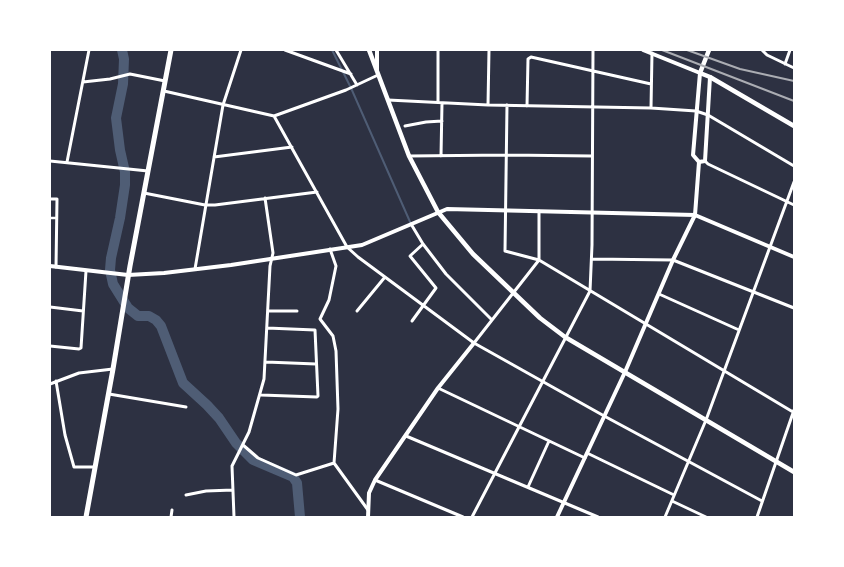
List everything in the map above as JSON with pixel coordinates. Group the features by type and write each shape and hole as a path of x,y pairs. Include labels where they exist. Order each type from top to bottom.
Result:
{"main road":[{"path":"86,517 109,394 128,275 171,50"},
{"path":"369,50 409,156 438,212 473,254 540,318 564,337 794,472"},
{"path":"709,50 700,72 794,126"}],"street":[{"path":"67,162 89,50"},
{"path":"195,269 224,105 241,50"},
{"path":"285,50 351,74"},
{"path":"336,50 357,85"},
{"path":"163,91 274,116 346,90 378,74 377,50"},
{"path":"438,50 438,102"},
{"path":"488,105 489,50"},
{"path":"472,517 564,337 590,291 592,259 593,50"},
{"path":"557,517 605,416 673,260 695,215 699,162 693,155 700,72 643,50"},
{"path":"762,50 794,68"},
{"path":"785,64 790,50"},
{"path":"651,108 652,53"},
{"path":"527,106 528,60 531,57 651,84"},
{"path":"82,82 110,79 130,74 165,81"},
{"path":"710,77 705,160 708,164 794,205"},
{"path":"387,100 696,111 708,115 794,166"},
{"path":"441,156 442,103"},
{"path":"507,105 505,251 539,260 725,372 794,411 757,517"},
{"path":"274,116 347,247 385,277 474,343 762,501"},
{"path":"405,126 442,121"},
{"path":"214,157 292,148"},
{"path":"409,156 592,156"},
{"path":"699,162 705,160"},
{"path":"50,161 148,171"},
{"path":"664,517 725,372 794,182"},
{"path":"144,193 205,205 317,192"},
{"path":"234,517 232,466 249,432 261,395 266,362 273,252 265,198"},
{"path":"50,199 56,199 56,267"},
{"path":"50,266 128,275 164,273 272,258 362,245 448,209 695,215 794,257"},
{"path":"368,517 369,493 375,480 438,388 539,260 539,211"},
{"path":"50,218 56,218"},
{"path":"411,224 423,244 452,280 492,320"},
{"path":"50,238 56,238"},
{"path":"412,321 436,288 410,256 423,244"},
{"path":"330,249 336,266 329,300 320,319 333,336 336,351 338,409 334,463 368,510"},
{"path":"592,259 673,260 794,308"},
{"path":"50,346 79,350 81,348 86,271"},
{"path":"356,311 385,277"},
{"path":"659,294 739,330"},
{"path":"50,307 83,311"},
{"path":"268,311 297,311"},
{"path":"261,395 318,396 315,330 267,328"},
{"path":"266,362 316,364"},
{"path":"50,384 79,373 113,368"},
{"path":"56,381 65,435 74,467 95,467"},
{"path":"438,388 549,441 674,495"},
{"path":"109,394 186,407"},
{"path":"406,436 598,517"},
{"path":"528,487 549,441"},
{"path":"243,445 258,458 296,475 334,463"},
{"path":"375,480 463,517"},
{"path":"186,495 206,491 233,490"},
{"path":"672,501 706,517"},
{"path":"171,517 172,510"}],"waterway":[{"path":"122,50 124,59 123,84 116,118 125,172 125,185 111,258 110,270 113,284 128,308 138,316 149,316 161,326 183,383 219,418 236,443 253,460 293,477 297,483 300,517"},
{"path":"332,50 351,88 411,224"}],"railway":[{"path":"662,50 794,101"},
{"path":"687,50 740,69 794,81"}]}
